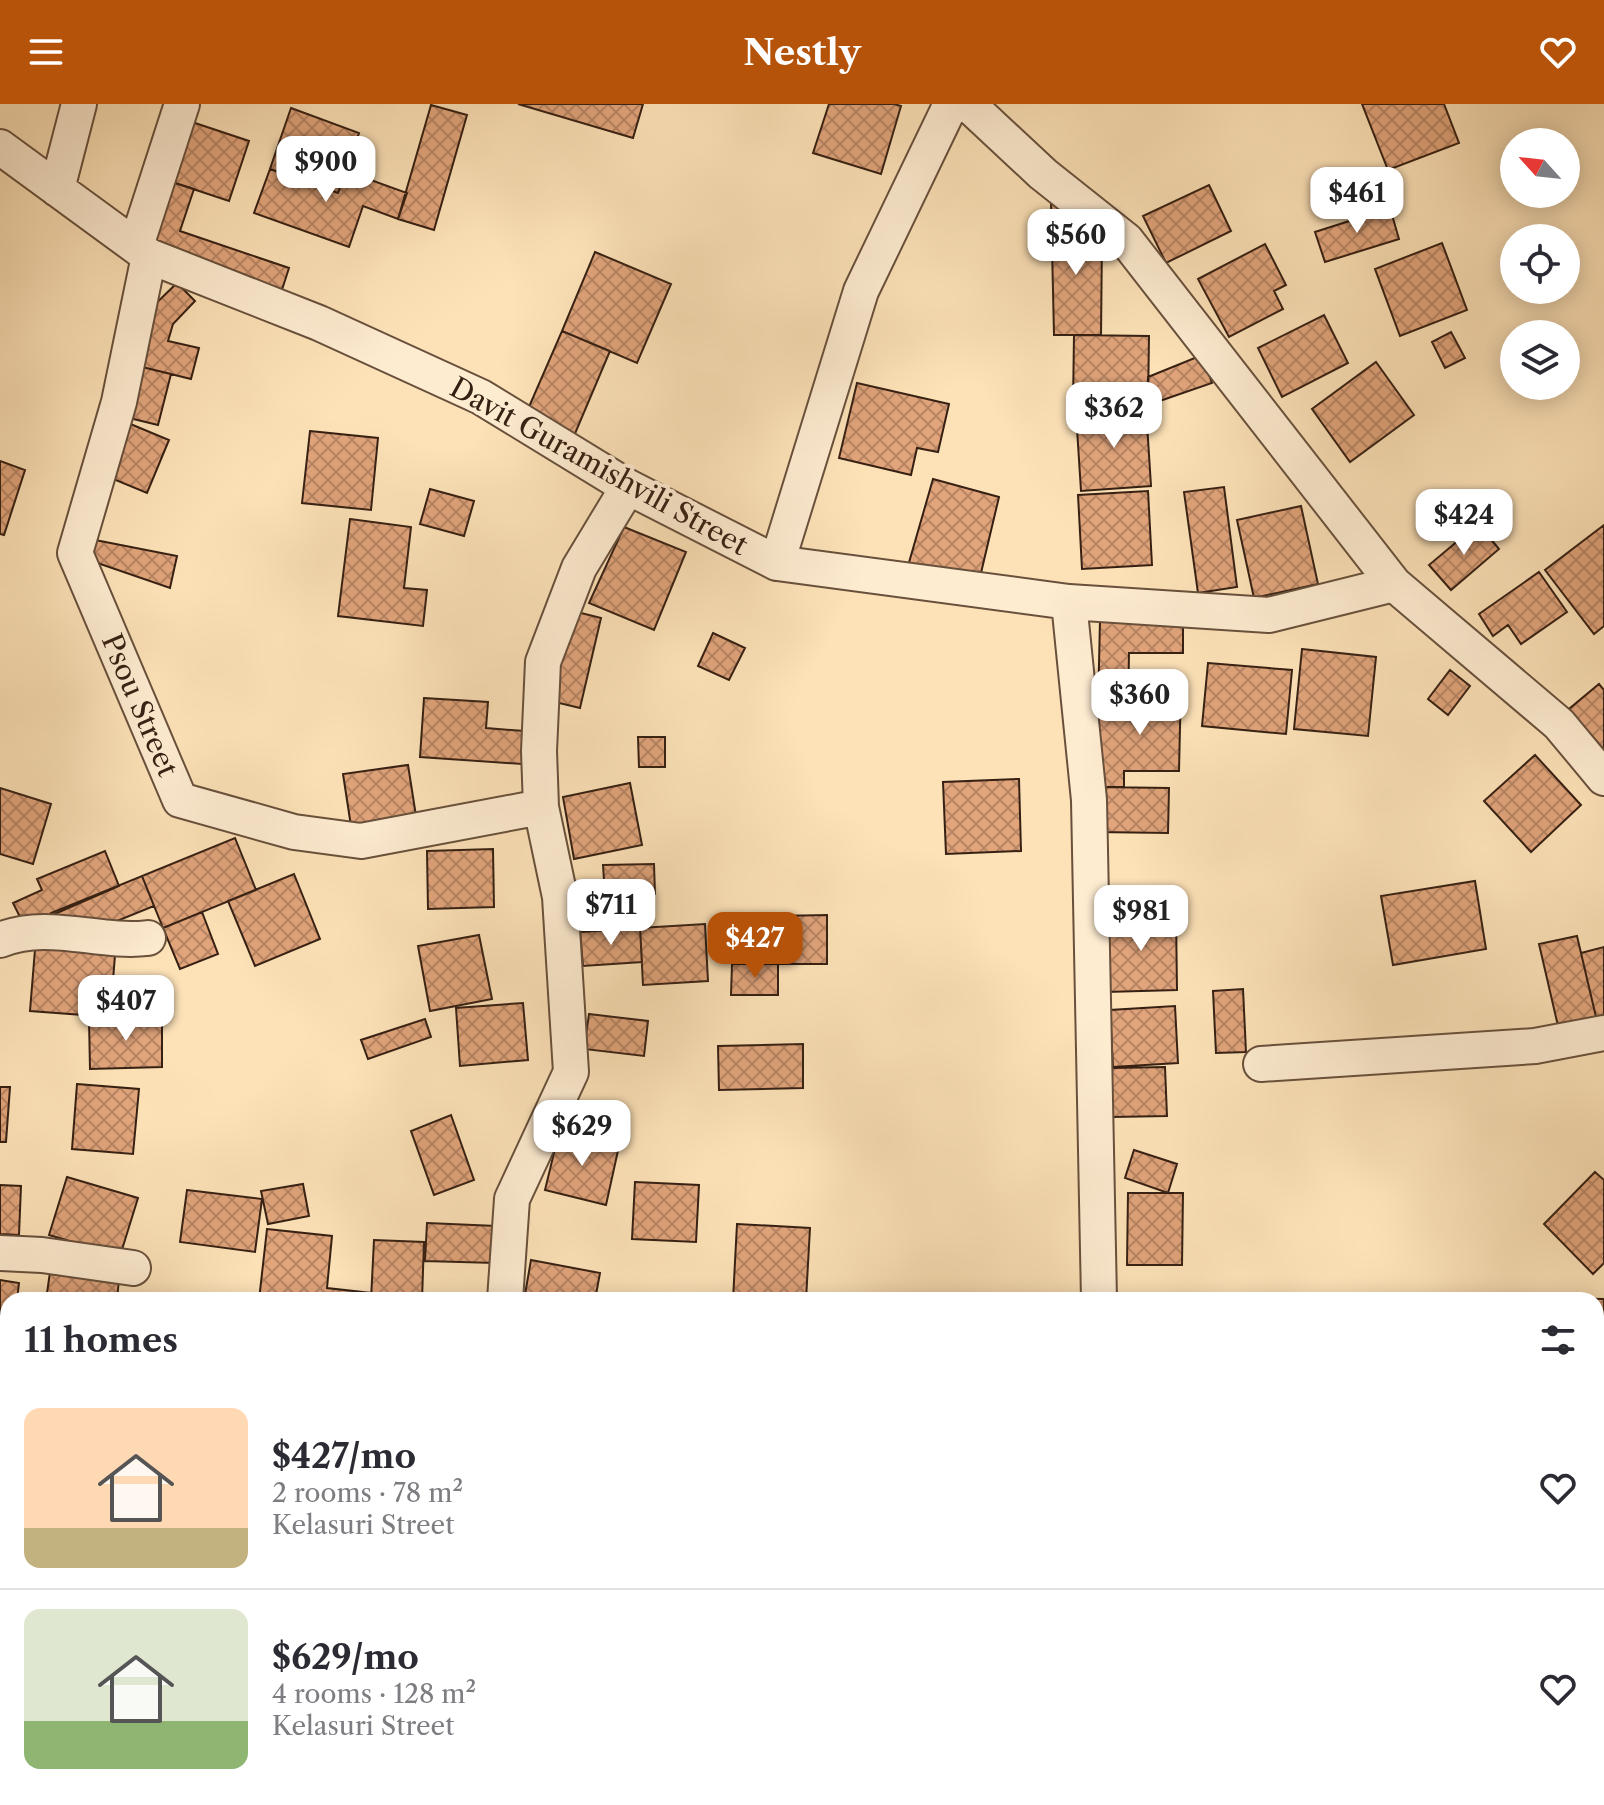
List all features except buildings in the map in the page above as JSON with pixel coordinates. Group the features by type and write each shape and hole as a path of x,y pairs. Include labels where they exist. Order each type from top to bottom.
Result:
{"street":[{"path":"57,189 79,104"},
{"path":"142,251 182,104"},
{"path":"777,563 861,291 951,104"},
{"path":"968,104 1043,174 1126,240 1394,584 1559,724 1604,778"},
{"name":"Davit Guramishvili Street","path":"0,147 142,251 319,323 481,397 628,487 777,563 1069,602 1269,615 1394,584"},
{"name":"Psou Street","path":"142,251 119,402 75,553 180,800 294,832 361,841 541,807"},
{"path":"506,1292 512,1199 571,1072 560,897 541,807 539,751 543,662 579,568 628,487"},
{"path":"1069,602 1089,800 1099,1292"},
{"path":"0,940 37,931 127,941 148,938"},
{"path":"1261,1064 1535,1046 1604,1033"},
{"path":"0,1253 42,1255 133,1268"}]}
